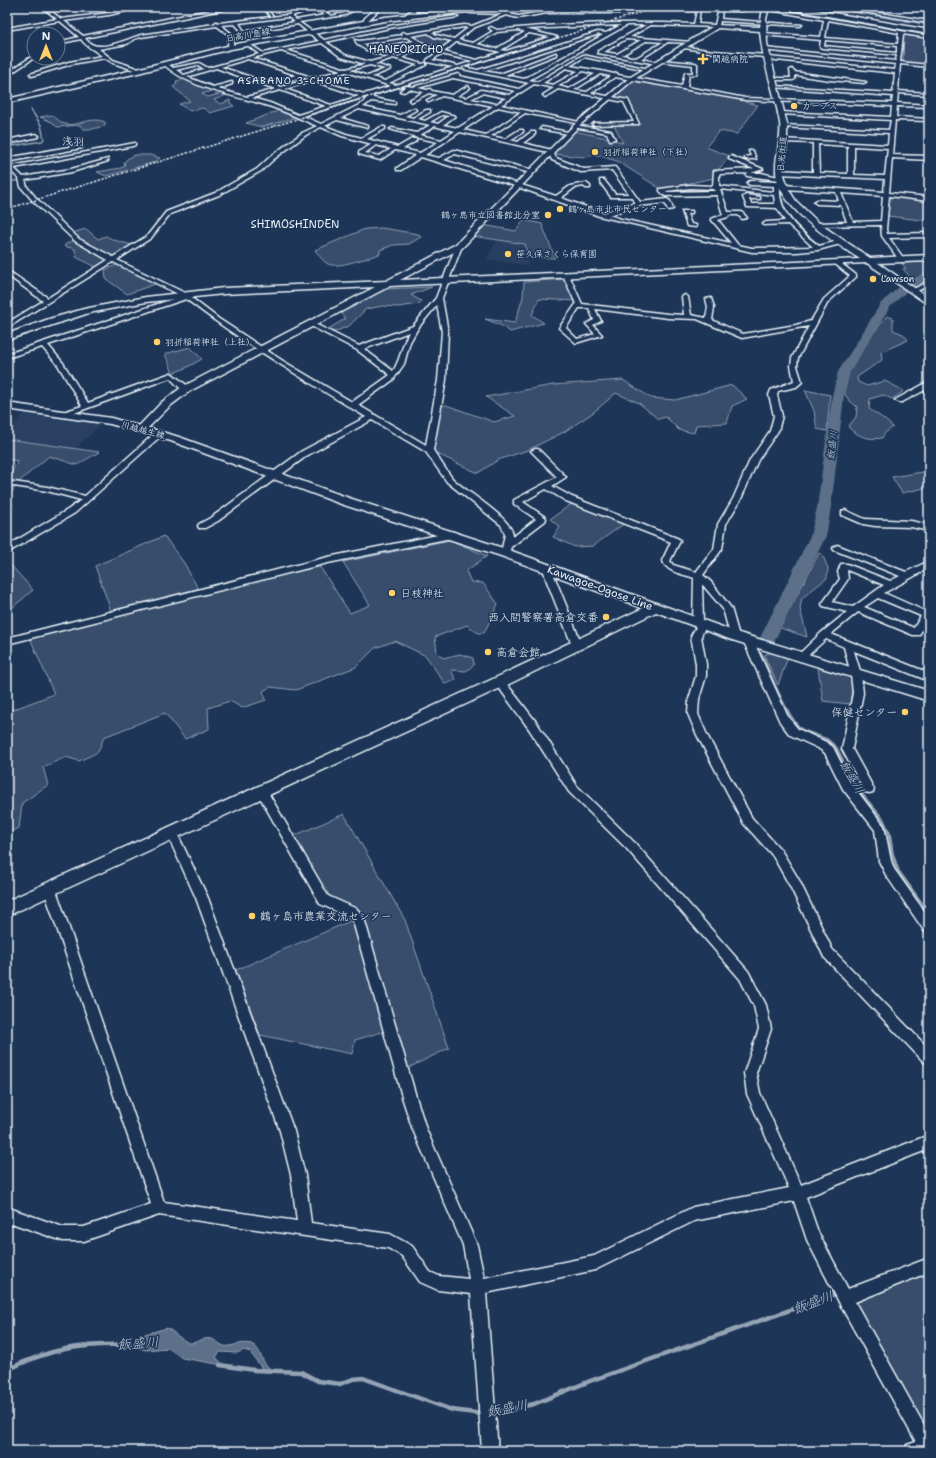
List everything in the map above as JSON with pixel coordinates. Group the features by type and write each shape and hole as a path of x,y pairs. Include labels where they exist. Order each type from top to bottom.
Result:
{"highway":[{"path":"788,7 929,32"},
{"path":"807,7 929,28"}],"main road":[{"name":"日高川島線","path":"7,101 138,71 191,56 289,34 311,32 342,24 408,15 495,7"}],"street":[{"path":"7,29 109,14 141,7"},
{"path":"194,7 196,12 217,24 231,35 231,47"},
{"path":"66,41 129,27 148,25 196,12 234,7"},
{"path":"265,7 271,15"},
{"path":"96,48 126,43 132,38 141,36 168,33 217,24 237,23 289,16 313,7"},
{"path":"316,7 335,20"},
{"path":"237,23 243,32 345,14 357,7"},
{"path":"365,22 366,19 378,9 370,7"},
{"path":"408,15 420,7"},
{"path":"385,83 429,61 472,27 523,7"},
{"path":"535,7 558,10 600,11 602,17 614,12 631,12 631,7"},
{"path":"672,7 667,8 699,10 696,25"},
{"path":"765,7 826,19 854,27 872,28 929,37"},
{"name":"日光街道","path":"765,7 762,28 766,54 783,126 784,140 780,180 796,205 818,225 929,302"},
{"path":"839,7 884,14 902,19 929,22"},
{"path":"909,7 929,8"},
{"path":"47,8 82,37 87,45 96,48 112,62 130,66 138,71"},
{"path":"141,428 166,404 186,389 459,246 568,133 608,98 631,79 718,23 721,8 742,10"},
{"path":"184,76 262,54 458,11 516,16 567,9"},
{"path":"880,9 884,14"},
{"path":"458,11 464,26"},
{"path":"900,12 902,19"},
{"path":"793,46 800,25 800,14"},
{"path":"7,326 148,237 168,213 217,194 259,170 299,137 358,107 371,96 395,86 555,37 520,29 513,22 538,19 528,15"},
{"path":"289,16 343,56 388,69 367,78"},
{"path":"670,23 672,16"},
{"path":"496,17 501,21"},
{"path":"473,45 496,31 584,20 584,18"},
{"path":"385,19 417,42 478,61"},
{"path":"820,54 826,19"},
{"path":"547,20 554,24 642,23 660,21 696,25 718,23 762,28 797,37 850,41 857,40 899,45"},
{"path":"483,22 496,31"},
{"path":"524,81 626,23"},
{"path":"642,23 679,30"},
{"path":"642,23 634,33 600,52 653,65 676,68"},
{"path":"558,30 577,24"},
{"path":"506,25 512,29"},
{"path":"762,28 800,25"},
{"path":"276,26 281,30"},
{"path":"358,43 405,34 464,26 472,27"},
{"path":"872,28 873,43"},
{"path":"428,31 435,36 507,52"},
{"path":"497,50 529,31"},
{"path":"546,34 552,32"},
{"path":"900,259 885,236 883,229 885,194 891,156 901,32"},
{"path":"477,71 599,33 606,34"},
{"path":"634,33 642,33"},
{"path":"348,36 372,51 422,65"},
{"path":"393,36 403,44"},
{"path":"624,38 667,41 697,36"},
{"path":"381,39 391,47"},
{"path":"617,56 645,40"},
{"path":"636,60 667,41"},
{"path":"850,41 850,50"},
{"path":"372,51 417,42"},
{"path":"248,44 262,54"},
{"path":"399,58 424,45"},
{"path":"766,54 793,46 820,54 929,66"},
{"path":"681,47 714,52 766,54 791,60 833,66 898,72"},
{"path":"822,47 899,54"},
{"path":"280,50 395,86"},
{"path":"541,51 567,56"},
{"path":"484,83 554,54"},
{"path":"399,169 510,97 584,56 631,66 695,64 695,74 687,74 684,89"},
{"path":"32,75 72,63 105,57"},
{"path":"248,98 393,57"},
{"path":"248,58 364,96"},
{"path":"849,67 851,58"},
{"path":"594,63 599,59"},
{"path":"7,76 26,60"},
{"path":"772,79 793,79 791,60"},
{"path":"429,61 626,101 637,123 594,124"},
{"path":"610,66 615,63"},
{"path":"165,64 184,76 213,89 248,98 299,116 344,135 440,160 517,185 601,215 752,250 771,251 818,248 842,242"},
{"path":"174,69 200,64 207,69"},
{"path":"545,96 555,87 588,66"},
{"path":"625,69 631,66"},
{"path":"823,89 833,66"},
{"path":"217,67 331,106"},
{"path":"332,74 323,71 334,67"},
{"path":"566,67 745,99 929,106"},
{"path":"862,92 866,69"},
{"path":"415,88 471,70"},
{"path":"570,90 604,70"},
{"path":"587,94 620,73"},
{"path":"793,73 827,79 864,82"},
{"path":"7,76 14,78"},
{"path":"269,85 301,76"},
{"path":"452,76 520,91"},
{"path":"411,102 440,83 434,82"},
{"path":"213,89 230,83"},
{"path":"401,94 408,87 453,96 608,132 612,139"},
{"path":"453,96 468,87"},
{"path":"774,87 896,94 928,93"},
{"path":"468,100 481,91 510,97"},
{"path":"232,94 240,92"},
{"path":"429,101 442,94"},
{"path":"299,116 364,96 371,96 393,103"},
{"path":"358,107 389,114 402,119 413,120 550,151"},
{"path":"402,119 414,109"},
{"path":"389,114 395,111"},
{"path":"413,120 428,111"},
{"path":"375,115 380,112"},
{"path":"486,137 524,112"},
{"path":"418,135 453,116 441,113 425,123"},
{"path":"780,113 929,120"},
{"path":"337,118 366,127"},
{"path":"783,126 892,132"},
{"path":"362,140 383,128"},
{"path":"542,128 568,133"},
{"path":"392,129 441,141"},
{"path":"506,141 521,131"},
{"path":"518,144 533,133"},
{"path":"7,142 36,136"},
{"path":"376,143 361,153 380,158 414,140"},
{"path":"784,140 891,147"},
{"path":"815,142 816,174"},
{"path":"9,166 133,144"},
{"path":"851,144 851,176"},
{"path":"7,160 82,147 87,153"},
{"path":"550,151 554,159 583,170 613,168 640,204"},
{"path":"440,160 454,152 528,173"},
{"path":"747,158 754,158 751,152"},
{"path":"738,154 754,162 759,169"},
{"path":"457,166 471,156"},
{"path":"891,156 929,158"},
{"path":"731,158 759,169 780,180"},
{"path":"22,179 72,170 106,160"},
{"path":"465,161 528,173"},
{"path":"9,166 22,179 24,187 76,240 185,296 217,320 328,391 429,450 450,480 504,524 509,534 506,549"},
{"path":"725,214 717,190 716,172 751,171 759,169"},
{"path":"750,183 816,174 887,178"},
{"path":"717,176 761,175 838,191 929,199"},
{"path":"615,180 621,180"},
{"path":"780,180 775,196 778,206 789,222 818,248"},
{"path":"608,181 602,181 613,196 633,194"},
{"path":"556,199 572,187 584,184 588,187"},
{"path":"717,190 665,194 662,190 670,188 717,190 775,196"},
{"path":"838,191 851,224"},
{"path":"775,196 746,197 749,206 778,206"},
{"path":"601,215 640,204 667,202 670,209"},
{"path":"817,202 843,203"},
{"path":"687,236 691,225 684,212 690,212"},
{"path":"736,246 714,219 726,216 725,214 740,213 744,218"},
{"path":"766,224 789,222"},
{"path":"818,225 884,222"},
{"path":"885,236 929,235"},
{"path":"354,405 384,385 394,375 401,364 407,342 415,327 439,298 459,246"},
{"path":"7,337 75,314 118,304 224,291 929,258"},
{"path":"836,262 854,276 828,297 821,305 814,322 795,358 794,366 798,382 775,390 773,395 778,416 774,431 754,460 737,499 722,524 718,549 698,576 700,624 696,636 701,664 701,676 694,699 693,714 702,735 748,821 777,853 796,884 828,953 929,1058"},
{"path":"7,272 48,301"},
{"path":"566,275 580,306"},
{"path":"910,288 929,283"},
{"path":"7,356 185,296"},
{"path":"685,297 688,317"},
{"path":"429,450 442,380 445,332 439,298"},
{"path":"709,299 711,307 709,321"},
{"path":"592,308 598,322 589,324 599,335 576,341 562,328 578,305 592,308 668,316 698,317 742,336 797,327 814,322"},
{"path":"312,324 359,349 394,375"},
{"path":"359,349 415,327"},
{"path":"43,344 61,364 86,406"},
{"path":"66,414 171,375 186,389"},
{"path":"899,400 929,385"},
{"name":"川越越生線","path":"7,406 111,421 141,428 273,475"},
{"path":"202,526 250,494 273,475 305,453 371,417"},
{"path":"7,550 72,511 159,434"},
{"path":"506,549 542,519 517,502 562,477 535,451"},
{"name":"Kawagoe-Ogose Line","path":"273,475 345,502 453,535 506,549 547,568 734,636 929,696"},
{"path":"7,483 47,489 87,499"},
{"path":"546,486 569,499 676,540 666,561 670,567 698,576 708,584 727,608 734,636"},
{"path":"845,513 863,521 875,523 911,524 929,528"},
{"path":"7,641 328,560 453,535"},
{"path":"836,548 906,575"},
{"path":"801,657 824,635 856,609 906,575 929,564"},
{"path":"877,594 926,615 916,633 856,609 826,604 844,579 842,572 844,566 891,585"},
{"path":"547,568 577,645"},
{"path":"7,909 500,682 654,608"},
{"path":"824,635 929,677"},
{"path":"748,640 784,719 794,732 822,745 829,750 847,786 880,829 885,861 890,872 929,928"},
{"path":"848,645 856,674 858,693 847,749 869,789"},
{"path":"500,682 533,726 573,789 631,846 744,975 760,1005 765,1029 750,1074 754,1094 798,1193 812,1235 923,1449"},
{"path":"262,792 324,900 353,913 358,918 420,1130 470,1245 478,1287 490,1451"},
{"path":"172,834 202,898 287,1131 298,1175 305,1229"},
{"path":"50,890 159,1208"},
{"path":"7,1220 12,1216 63,1234 84,1234 159,1208 390,1241 407,1251 425,1276 438,1283 478,1287 595,1263 693,1214 798,1193 929,1142"},
{"path":"843,1294 929,1265"}],"shaded area":[{"path":"773,7 929,34 929,36 774,8"},
{"path":"821,7 862,10 929,23 929,25"},
{"path":"427,32 452,41 442,49 425,45 409,35"},
{"path":"904,34 929,38 929,65 903,62"},
{"path":"185,79 215,90 202,94 208,97 222,93 229,94 214,100 221,104 230,100 230,103 234,106 210,113 203,108 190,111 179,104 190,101 173,87 177,84 176,81"},
{"path":"634,81 746,100 745,102 758,105 737,134 719,131 706,147 732,157 728,159 717,171 713,171 714,178 661,189 617,161 596,155 584,157 553,154 552,152 573,131 608,138 623,143 613,123 637,123 626,101 611,99"},
{"path":"280,110 297,117 262,127 246,123"},
{"path":"52,115 62,123 72,124 99,120 105,122 105,126 92,129 83,129 80,125 57,127 52,122 40,117"},
{"path":"135,155 150,155 160,158 155,162 106,176 97,172 121,168 125,166 124,163 127,159"},
{"path":"888,195 929,200 929,221 888,216"},
{"path":"524,220 542,224 555,258 528,257 525,244 472,236 483,225 516,231"},
{"path":"382,228 418,234 421,237 409,244 393,245 380,250 380,254 339,265 326,263 315,250 365,229"},
{"path":"86,229 98,239 106,236 135,246 98,268 76,257 75,249 64,246 67,243 78,239 72,233"},
{"name":"笹久保さくら保育園","path":"497,240 526,244 528,266 487,259"},
{"path":"929,262 929,272 913,280 903,269 906,268 901,263"},
{"path":"119,264 158,283 127,294 106,279 105,270"},
{"path":"566,279 576,301 539,299 532,315 544,323 510,332 502,326 485,319 515,323 523,297 524,282"},
{"path":"432,287 411,295 421,301 419,304 398,307 383,306 366,309 349,326 334,332 328,329 345,319 340,311 385,289"},
{"path":"887,316 893,318 893,330 903,334 908,340 881,352 882,360 857,377 858,382 867,386 885,381 904,391 892,399 883,395 870,399 869,409 893,427 885,433 882,438 872,439 856,433 848,427 856,417 857,407 846,396 844,387 846,377 858,354"},
{"path":"190,347 202,359 173,373 165,354"},
{"path":"623,380 651,398 675,400 732,385 747,399 732,406 727,423 696,425 694,433 679,430 666,417 658,419 639,403 616,393 594,412 564,432 528,450 498,460 478,473 429,450 438,406 446,405 494,422 515,416 486,397 553,385"},
{"path":"805,390 830,395 827,431 817,429 814,411"},
{"path":"26,411 103,422 75,449 7,439 7,432"},
{"path":"7,439 99,452 77,465 49,456 21,480 8,497 13,506 7,511 7,480 18,461 7,459"},
{"path":"929,471 929,487 902,493 892,477"},
{"path":"573,503 625,523 593,546 575,547 553,537 560,527 550,519"},
{"path":"164,536 184,563 201,594 286,573 320,567 350,613 370,605 343,562 450,540 487,556 466,571 471,582 483,583 498,604 484,633 478,633 467,625 435,637 437,652 443,658 460,654 473,658 474,665 466,671 451,670 456,680 445,684 426,656 395,641 375,648 356,667 296,690 270,687 263,691 266,700 242,708 230,701 208,708 209,729 185,739 165,713 104,737 98,752 79,761 66,757 43,767 48,785 22,803 19,828 7,833 7,696 12,710 54,694 30,638 111,611 95,566"},
{"path":"819,553 822,554 828,568 827,578 802,598 800,608 807,637 780,628"},
{"path":"9,563 33,590 13,607 7,610 7,564"},
{"path":"772,652 788,657 778,685 764,655"},
{"path":"818,668 853,678 850,704 823,701"},
{"path":"344,814 405,920 449,1048 402,1071 358,918 324,900 289,838"},
{"path":"355,919 385,1031 355,1040 352,1054 260,1035 236,970"},
{"path":"929,1269 929,1433 853,1298"}],"water":[{"path":"167,1328 181,1339 189,1343 208,1339 224,1346 243,1343 251,1344 257,1348 267,1366 277,1372 263,1370 250,1352 244,1350 237,1353 220,1352 216,1357 223,1365 182,1358 168,1348 146,1350 128,1345 136,1342 145,1334"}],"waterway":[{"path":"7,147 42,141 44,139 41,125 31,110"},
{"path":"7,161 25,178 7,183"},
{"name":"飯盛川","path":"768,638 818,536 824,508 838,396 844,372 885,305 903,289 929,276"},
{"name":"飯盛川","path":"761,653 785,706 791,717 803,731"},
{"name":"飯盛川","path":"803,731 827,740 836,748 856,788 883,820 889,833 892,853 898,871 929,914"},
{"name":"飯盛川","path":"492,1413 534,1404 590,1381 838,1293"},
{"name":"飯盛川","path":"7,1370 38,1357 68,1348 98,1345 132,1345"},
{"name":"飯盛川","path":"220,1365 254,1370 301,1372 318,1381 340,1384 353,1379 363,1378 452,1410 483,1414"}],"tunnel":[{"path":"901,31 902,20"}],"railway":[{"path":"7,209 658,7"}],"place":[{"name":"関越病院","path":"703,59"},
{"name":"カーブス","path":"794,106"},
{"name":"羽折稲荷神社（下社）","path":"595,152"},
{"name":"鶴ヶ島市北市民センター","path":"560,209"},
{"name":"鶴ヶ島市立図書館北分室","path":"548,215"},
{"name":"笹久保さくら保育園","path":"508,254"},
{"name":"Lawson","path":"873,279"},
{"name":"羽折稲荷神社（上社）","path":"157,342"},
{"name":"日枝神社","path":"392,593"},
{"name":"西入間警察署高倉交番","path":"606,617"},
{"name":"高倉会館","path":"488,652"},
{"name":"保健センター","path":"905,712"},
{"name":"鶴ヶ島市農業交流センター","path":"252,916"}],"district":[{"name":"HANEORICHO","path":"406,49"},
{"name":"ASABANO 3-CHOME","path":"294,80"},
{"name":"浅羽","path":"73,141"},
{"name":"SHIMOSHINDEN","path":"295,224"}]}
